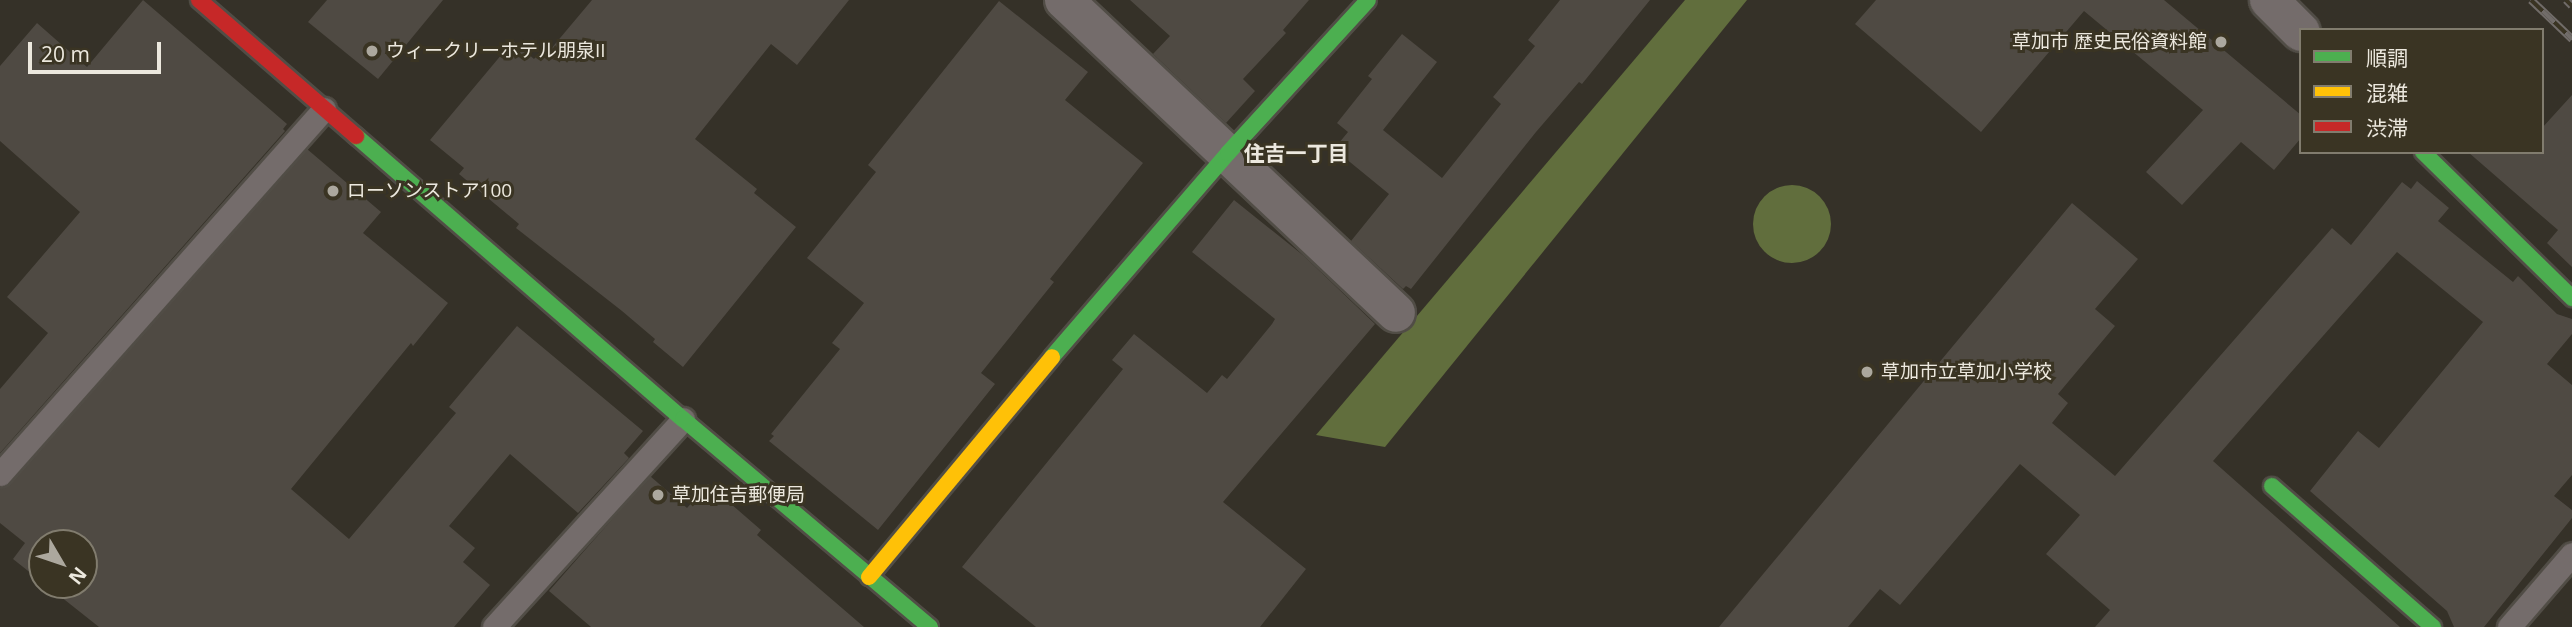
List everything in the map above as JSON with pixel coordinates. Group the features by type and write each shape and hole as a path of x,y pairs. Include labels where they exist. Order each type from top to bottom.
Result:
{"street":[{"path":"199,0 683,419 930,627"},
{"path":"1064,0 1396,313"},
{"path":"870,577 1060,347 1228,153 1368,0"},
{"path":"2269,0 2299,30"},
{"path":"2425,154 2572,298"},
{"path":"2272,486 2433,627"}],"lane":[{"path":"0,474 324,109"},
{"path":"494,627 683,419"},
{"path":"2510,627 2572,554"}],"green space":[{"path":"1685,0 1747,0 1385,447 1316,435"},
{"path":"1792,185 1807,188 1820,196 1828,209 1831,224 1828,239 1820,252 1807,260 1792,263 1777,260 1764,252 1756,239 1753,224 1756,209 1764,196 1777,188"}],"building":[{"path":"143,0 287,124 283,129 285,131 0,453 0,389 48,333 7,297 80,212 0,141 0,66 37,23 87,67"},
{"name":"ウィークリーホテル朋泉II","path":"327,0 443,0 378,79 308,22"},
{"path":"592,0 849,0 797,65 771,44 695,139 757,189 754,193 796,227 683,367 622,311 516,228 519,224 459,174 464,168 430,140 513,41 534,59 545,46 550,50"},
{"path":"1130,0 1309,0 1283,30 1286,33 1243,79 1255,91 1226,123 1153,54 1170,36"},
{"path":"1560,0 1650,0 1582,84 1579,82 1536,132 1411,289 1406,286 1403,289 1351,241 1389,194 1334,149 1348,132 1337,123 1372,79 1368,76 1402,34 1437,62 1383,130 1442,178 1501,104 1493,97 1535,46 1528,40"},
{"path":"1876,0 2164,0 2299,113 2299,140 2274,170 2241,142 2182,205 2146,172 2203,110 2084,11 1981,132 1855,24"},
{"path":"999,1 1088,72 1065,100 1143,163 1050,279 1054,282 981,373 995,384 878,530 769,441 774,436 771,434 840,349 832,343 864,303 807,258 876,172 868,165"},
{"path":"2572,95 2572,267 2547,243 2558,230 2470,154 2544,154 2544,126"},
{"path":"307,149 381,212 363,233 448,303 413,346 411,343 291,489 349,539 456,413 449,407 517,326 643,431 624,453 629,458 578,513 510,454 449,526 475,548 463,562 490,585 454,627 99,627 64,599 98,599 98,529 28,529 28,571 13,559 25,543 0,523 0,488 10,483"},
{"path":"2417,181 2449,208 2438,221 2513,282 2518,276 2557,314 2572,319 2572,334 2547,364 2572,385 2572,475 2554,496 2572,510 2572,518 2484,627 2454,627 2447,611 2310,491 2358,431 2379,448 2483,322 2397,252 2213,461 2400,627 2095,627 2110,610 2046,554 2080,515 2020,464 1900,605 1880,589 1848,627 1719,627 2072,203 2138,259 2095,309 2115,326 2058,394 2068,403 2052,423 2115,476 2332,228 2351,245 2402,182 2411,189"},
{"path":"1234,200 1304,256 1375,324 1223,502 1306,569 1260,627 1036,627 962,567 1123,369 1112,360 1134,334 1207,393 1222,375 1227,379 1272,324 1275,319 1192,252"},
{"path":"650,476 687,508 708,484 761,530 757,535 864,627 591,627 549,591"}],"railway":[{"path":"2531,0 2572,39"},
{"path":"2566,0 2572,6"}],"traffic: fast":[{"path":"1052,357 1228,153 1368,0"},
{"path":"356,136 683,419 930,627"},
{"path":"2425,154 2572,298"},
{"path":"2272,486 2433,627"}],"traffic: slow":[{"path":"869,577 1052,357"}],"traffic: jam":[{"path":"199,0 356,136"}],"place":[{"name":"草加市 歴史民俗資料館","path":"2221,42"},
{"name":"ウィークリーホテル朋泉II","path":"372,51"},
{"name":"ローソンストア100","path":"333,191"},
{"name":"草加市立草加小学校","path":"1867,372"},
{"name":"草加住吉郵便局","path":"658,495"}],"district":[{"name":"住吉一丁目","path":"1296,153"}]}
